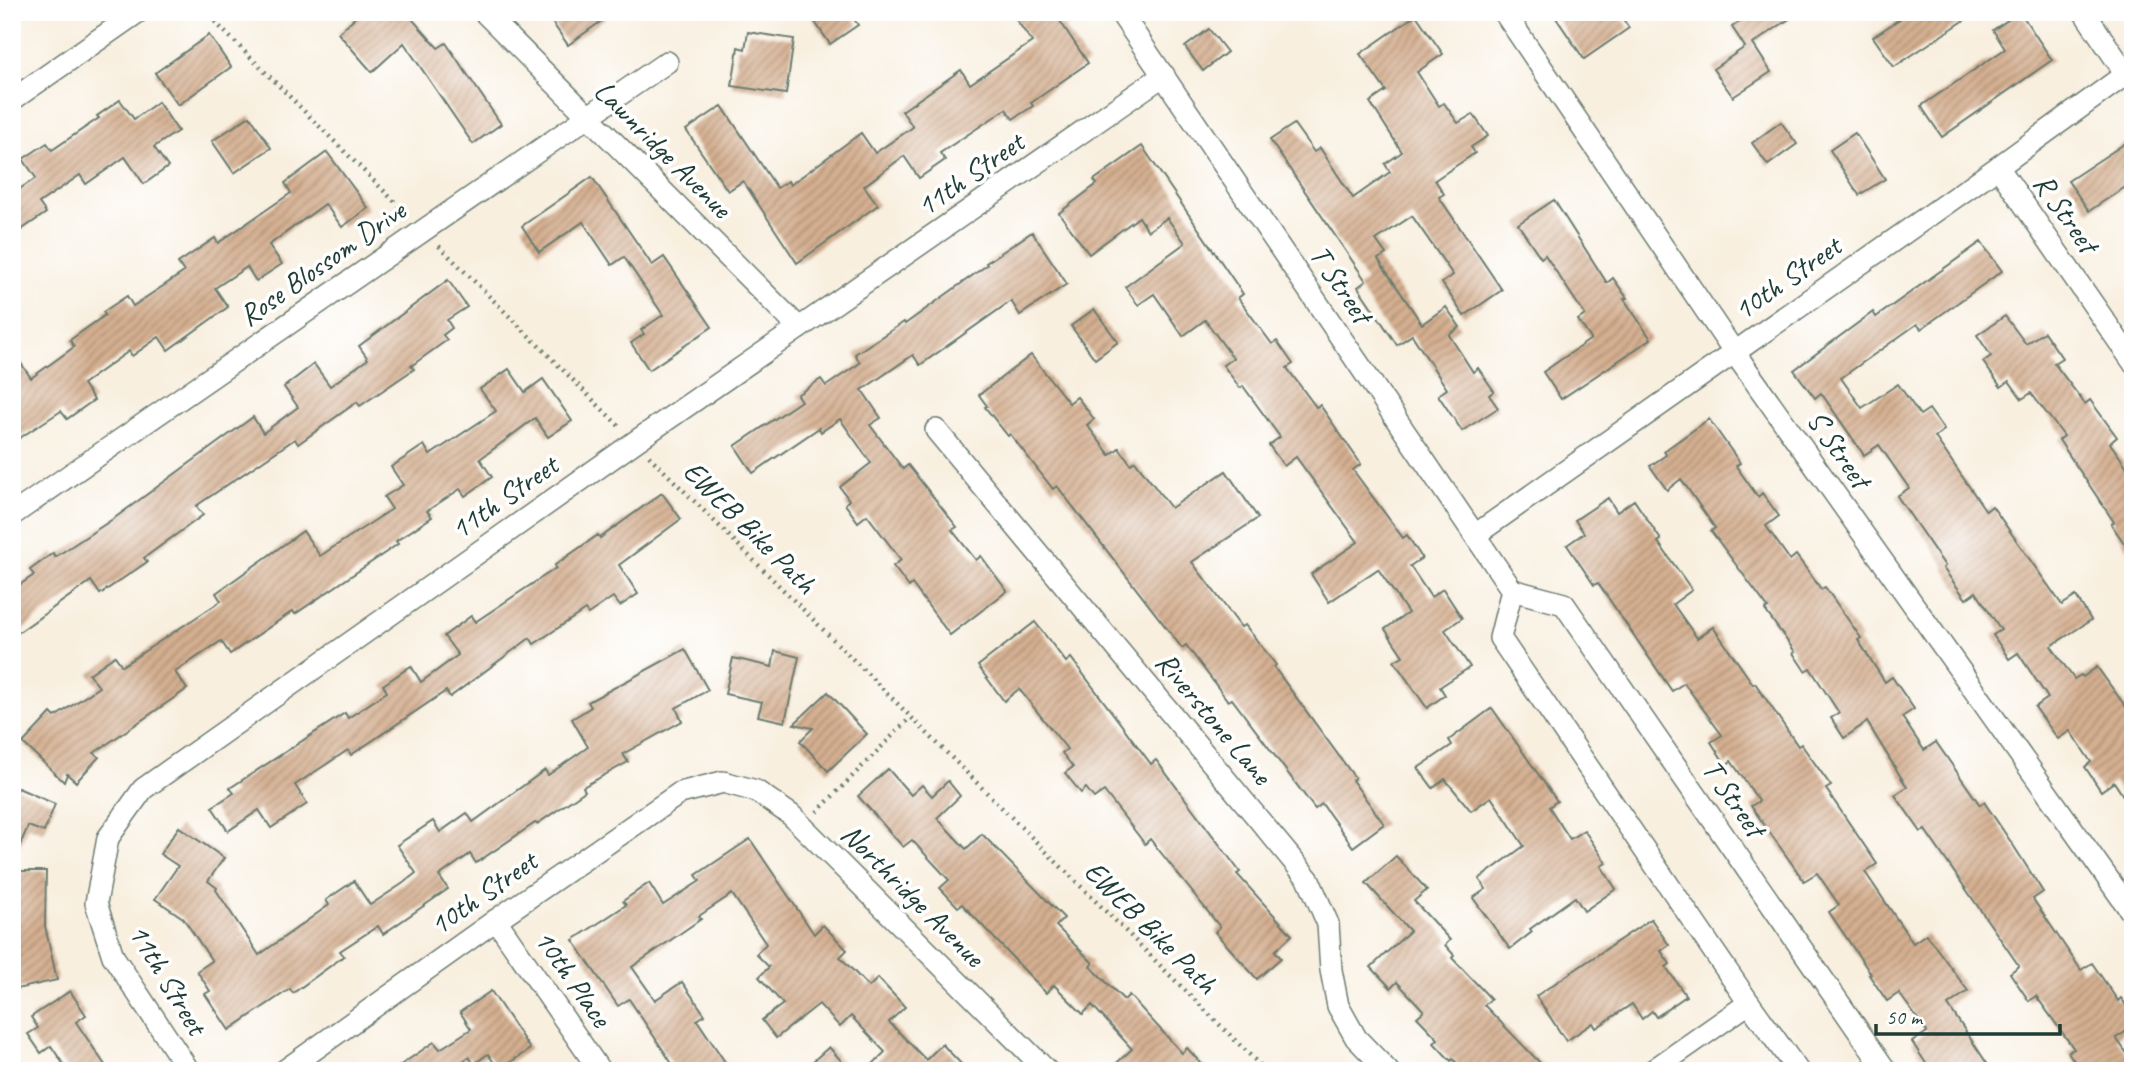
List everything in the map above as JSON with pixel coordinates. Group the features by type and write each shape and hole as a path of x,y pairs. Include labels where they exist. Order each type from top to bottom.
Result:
{"street":[{"path":"12,100 138,12"},
{"name":"Lawnridge Avenue","path":"484,12 799,328"},
{"name":"T Street","path":"1120,12 1511,590 1564,604 1886,1071"},
{"name":"S Street","path":"1504,12 1734,352 2133,914"},
{"path":"2084,12 2130,71"},
{"name":"Rose Blossom Drive","path":"12,515 667,62"},
{"name":"10th Street","path":"1475,535 2130,71"},
{"name":"11th Street","path":"189,1071 113,956 96,903 108,838 143,789 635,441 1164,75"},
{"name":"R Street","path":"1998,167 2133,362"},
{"name":"Riverstone Lane","path":"936,430 1310,880 1328,924 1331,970 1338,1006 1356,1038 1388,1071"},
{"path":"1511,590 1500,638 1798,1071"},
{"name":"10th Street","path":"285,1071 680,793 723,782"},
{"name":"Northridge Avenue","path":"723,782 756,791 791,815 1047,1071"},
{"name":"10th Place","path":"496,920 600,1071"},
{"path":"1652,1071 1749,1003"}],"path":[{"name":"EWEB Bike Path","path":"205,12 1266,1071"},
{"path":"802,827 910,718"}],"building":[{"path":"361,12 406,12 438,48 446,43 501,124 473,144 404,43 372,72 338,33"},
{"path":"545,12 614,12 568,45"},
{"path":"808,12 849,12 858,25 830,44"},
{"path":"1011,12 1054,12 1088,63 1013,119 1006,109 940,153 945,160 919,178 904,156 864,186 878,205 797,263 743,181 728,191 686,130 722,106 777,188 788,181 790,185 861,133 875,153 913,127 902,111 961,70 970,84 1032,42"},
{"path":"1552,12 1618,12 1629,28 1584,59"},
{"path":"1753,12 1799,12 1753,44 1771,72 1733,97 1713,69 1745,47 1732,27"},
{"path":"1910,12 1977,12 1894,67 1873,37"},
{"path":"2020,12 2052,60 1942,137 1921,106 2005,49 1993,30"},
{"path":"1416,15 1443,54 1417,72 1439,106 1444,103 1458,123 1473,114 1488,136 1471,147 1475,153 1435,180 1444,194 1439,197 1502,290 1464,316 1442,283 1453,275 1412,216 1376,240 1386,254 1378,259 1422,324 1446,307 1460,327 1449,335 1473,372 1478,368 1494,391 1489,395 1498,408 1462,431 1438,395 1447,389 1412,335 1397,345 1358,287 1366,281 1270,140 1294,124 1314,152 1320,148 1353,198 1390,172 1385,164 1402,152 1370,102 1386,91 1360,54"},
{"path":"1209,29 1227,52 1203,71 1185,47"},
{"path":"748,32 794,39 786,94 732,86 738,47 745,49"},
{"path":"209,35 231,67 178,105 155,73"},
{"path":"120,100 134,119 158,102 178,131 154,147 168,167 144,184 125,157 86,184 80,175 39,203 46,213 12,236 12,194 36,178 23,159 47,143 52,150"},
{"path":"250,116 271,148 234,173 212,141"},
{"path":"1781,122 1797,144 1768,165 1752,143"},
{"path":"1855,133 1885,179 1859,195 1830,150"},
{"path":"2133,138 2133,182 2089,211 2068,181"},
{"path":"1142,146 1243,294 1238,298 1272,344 1277,341 1293,364 1287,368 1316,407 1320,405 1361,464 1353,470 1403,538 1407,535 1422,558 1410,566 1431,597 1443,589 1462,618 1445,630 1470,667 1440,687 1445,695 1427,708 1394,661 1403,656 1385,629 1408,613 1378,569 1329,602 1311,574 1358,542 1296,457 1284,466 1269,445 1280,437 1243,386 1240,388 1223,365 1233,358 1205,320 1183,336 1154,294 1138,305 1125,287 1185,243 1167,218 1148,231 1139,217 1089,254 1059,213 1097,184 1094,180"},
{"path":"327,152 368,208 342,227 325,204 269,245 282,264 256,281 247,267 215,288 228,307 168,350 159,337 132,356 129,351 83,384 94,400 67,419 61,411 12,443 12,350 31,378 74,347 70,340 105,315 103,312 127,296 133,306 184,272 178,263 215,238 218,243 291,193 285,183"},
{"path":"592,177 652,265 664,257 712,327 649,370 631,343 644,334 641,330 663,315 624,257 612,265 583,222 539,252 522,226"},
{"path":"1554,200 1607,283 1613,278 1651,339 1561,399 1543,372 1591,339 1578,320 1585,315 1545,255 1541,258 1518,224"},
{"path":"1032,232 1067,284 1020,315 1011,301 920,365 913,355 862,390 881,418 870,425 903,469 908,465 957,527 952,530 976,560 981,556 1007,591 950,635 912,584 909,587 893,566 901,560 867,515 858,522 845,504 849,500 840,487 871,463 840,419 821,432 819,428 753,473 735,446 801,401 797,395 821,379 826,386 860,363 855,354 904,322 905,324"},
{"path":"1981,242 2002,271 1921,329 1917,324 1841,378 1862,408 1898,384 1920,415 1929,409 1944,430 1935,437 1986,511 1992,506 2062,605 2076,596 2091,620 2051,646 2074,679 2081,675 2083,677 2097,667 2133,717 2133,811 2114,782 2101,791 2085,767 2091,762 2070,731 2058,739 2035,707 2048,698 2018,653 2009,659 1993,635 2001,630 1976,592 1966,599 1943,568 1945,566 1897,496 1909,488 1879,445 1864,455 1821,393 1815,398 1794,370 1873,312 1876,317"},
{"path":"448,280 467,307 447,320 452,328 443,335 447,340 411,366 414,369 360,406 357,402 298,444 295,439 196,506 203,515 144,558 147,562 100,594 91,581 12,637 12,590 34,575 30,570 53,553 55,557 116,517 253,417 263,433 298,407 284,387 314,364 330,386 368,359 359,346"},
{"path":"1094,309 1118,342 1095,359 1071,326"},
{"path":"2005,316 2026,344 2044,332 2062,358 2054,363 2085,404 2090,400 2117,437 2110,443 2133,476 2133,556 2111,524 2114,522 2059,440 2064,436 2031,393 2022,399 2009,381 2001,387 1983,362 1991,356 1977,335"},
{"path":"1031,355 1069,403 1077,397 1094,419 1087,425 1110,455 1119,448 1131,464 1135,461 1171,508 1226,471 1258,518 1192,562 1241,627 1245,625 1276,665 1274,667 1355,778 1352,780 1384,824 1353,847 1322,804 1315,809 1232,699 1228,701 1186,645 1182,648 1057,486 1053,489 985,407 987,406 979,395"},
{"path":"509,369 525,392 543,379 572,421 548,437 535,418 480,459 492,477 465,496 460,489 427,511 432,517 396,541 398,544 295,614 293,611 230,654 221,641 175,672 187,689 94,753 99,757 76,782 67,774 64,782 23,743 51,713 55,717 99,687 89,674 115,656 122,666 221,601 216,593 303,531 320,556 392,509 384,497 403,485 391,467 424,445 430,455 496,411 480,389"},
{"path":"1709,419 1740,463 1736,466 1758,497 1762,493 1779,516 1766,526 1790,560 1796,555 1821,589 1825,587 1861,638 1858,640 1885,682 1892,677 1914,709 1902,717 1924,750 1936,742 1980,805 1984,802 2043,892 2033,899 2081,970 2092,963 2118,1001 2121,998 2133,1015 2133,1027 2116,1038 2133,1062 2133,1071 2081,1071 2068,1052 2074,1049 2036,996 2029,1001 2010,973 2019,966 1925,830 1921,832 1895,795 1907,787 1867,722 1844,738 1831,718 1839,713 1810,668 1805,671 1765,610 1768,608 1711,531 1715,528 1681,479 1667,490 1650,466 1666,455 1664,451"},
{"path":"662,493 681,519 619,565 638,594 620,606 613,597 588,614 585,610 534,644 530,638 450,697 446,691 351,755 348,750 295,785 307,804 271,828 259,810 228,831 212,807 234,793 230,788 345,713 348,718 387,692 383,685 411,666 421,682 458,655 444,636 471,616 475,622"},
{"path":"1608,498 1617,512 1634,500 1661,540 1658,542 1692,590 1673,604 1697,638 1713,627 1798,746 1801,744 1831,786 1826,789 1877,864 1865,872 1913,943 1926,934 1968,991 1948,1005 1992,1071 1931,1071 1912,1042 1927,1032 1899,993 1887,1001 1829,912 1839,905 1817,873 1804,881 1751,806 1759,801 1731,761 1726,765 1711,742 1722,735 1684,683 1672,691 1598,583 1594,585 1567,545 1584,533 1575,520"},
{"path":"1035,622 1066,662 1071,658 1151,764 1156,760 1240,872 1237,874 1292,935 1275,951 1281,958 1257,979 1215,932 1220,927 1150,839 1145,844 1104,791 1094,798 1086,788 1081,793 1065,773 1073,767 1062,753 1067,749 1019,689 1004,701 978,666"},
{"path":"685,649 708,690 676,708 682,721 623,754 628,762 583,787 585,791 476,863 470,854 439,876 448,889 383,934 378,926 340,951 344,956 293,993 290,989 229,1030 205,994 210,991 197,971 212,961 183,918 155,899 178,866 160,854 179,827 224,858 208,881 217,888 259,955 329,905 326,900 354,881 370,905 402,884 416,873 397,845 433,821 440,832 467,813 473,822 545,770 548,775 588,747 572,719 591,707 588,702"},
{"path":"775,651 799,657 785,722 758,716 762,702 725,694 733,658 772,667"},
{"path":"828,692 867,734 828,771 800,741 813,728 794,724"},
{"path":"1492,708 1557,801 1549,807 1570,839 1584,830 1606,863 1601,866 1616,889 1584,911 1575,897 1530,929 1532,932 1510,949 1473,898 1486,889 1479,879 1524,846 1491,797 1471,811 1445,779 1433,788 1418,768 1452,745 1449,740"},
{"path":"888,769 911,795 922,785 932,796 948,781 960,796 937,818 966,849 982,834 1064,918 1056,926 1093,963 1090,966 1124,1000 1129,995 1182,1053 1187,1048 1208,1071 1108,1071 1132,1049 1092,1005 1083,1014 1054,985 1046,993 962,904 958,907 940,888 949,880 912,840 903,847 858,796"},
{"path":"18,788 55,804 44,832 28,826 13,862 12,802"},
{"path":"750,839 814,934 823,925 847,950 840,957 869,987 878,978 905,1007 889,1022 926,1060 942,1044 968,1071 866,1071 885,1052 851,1016 840,1027 819,1004 776,1038 762,1020 783,1004 759,977 769,967 756,954 766,944 732,894 632,967 655,1000 682,982 705,1015 697,1020 731,1071 677,1071 629,999 618,1006 573,940 626,905 623,901 649,883 663,905 700,881 696,875"},
{"path":"1396,856 1427,890 1414,901 1450,940 1445,945 1454,955 1452,958 1491,999 1484,1005 1548,1071 1464,1071 1434,1043 1438,1039 1417,1017 1424,1011 1397,982 1391,988 1371,967 1410,931 1366,883"},
{"path":"12,871 46,871 45,926 57,980 12,990"},
{"path":"1651,919 1669,945 1661,951 1670,964 1666,967 1686,996 1656,1017 1652,1011 1642,1019 1632,1004 1596,1028 1593,1023 1566,1041 1536,996"},
{"path":"70,991 86,1015 76,1022 109,1071 68,1071 51,1046 41,1053 28,1034 38,1028 31,1017"},
{"path":"491,991 530,1049 499,1070 488,1054 474,1064 469,1057 453,1068 454,1071 392,1071 434,1042 440,1049 471,1029 460,1012"},
{"path":"829,1047 850,1071 802,1071"}]}
